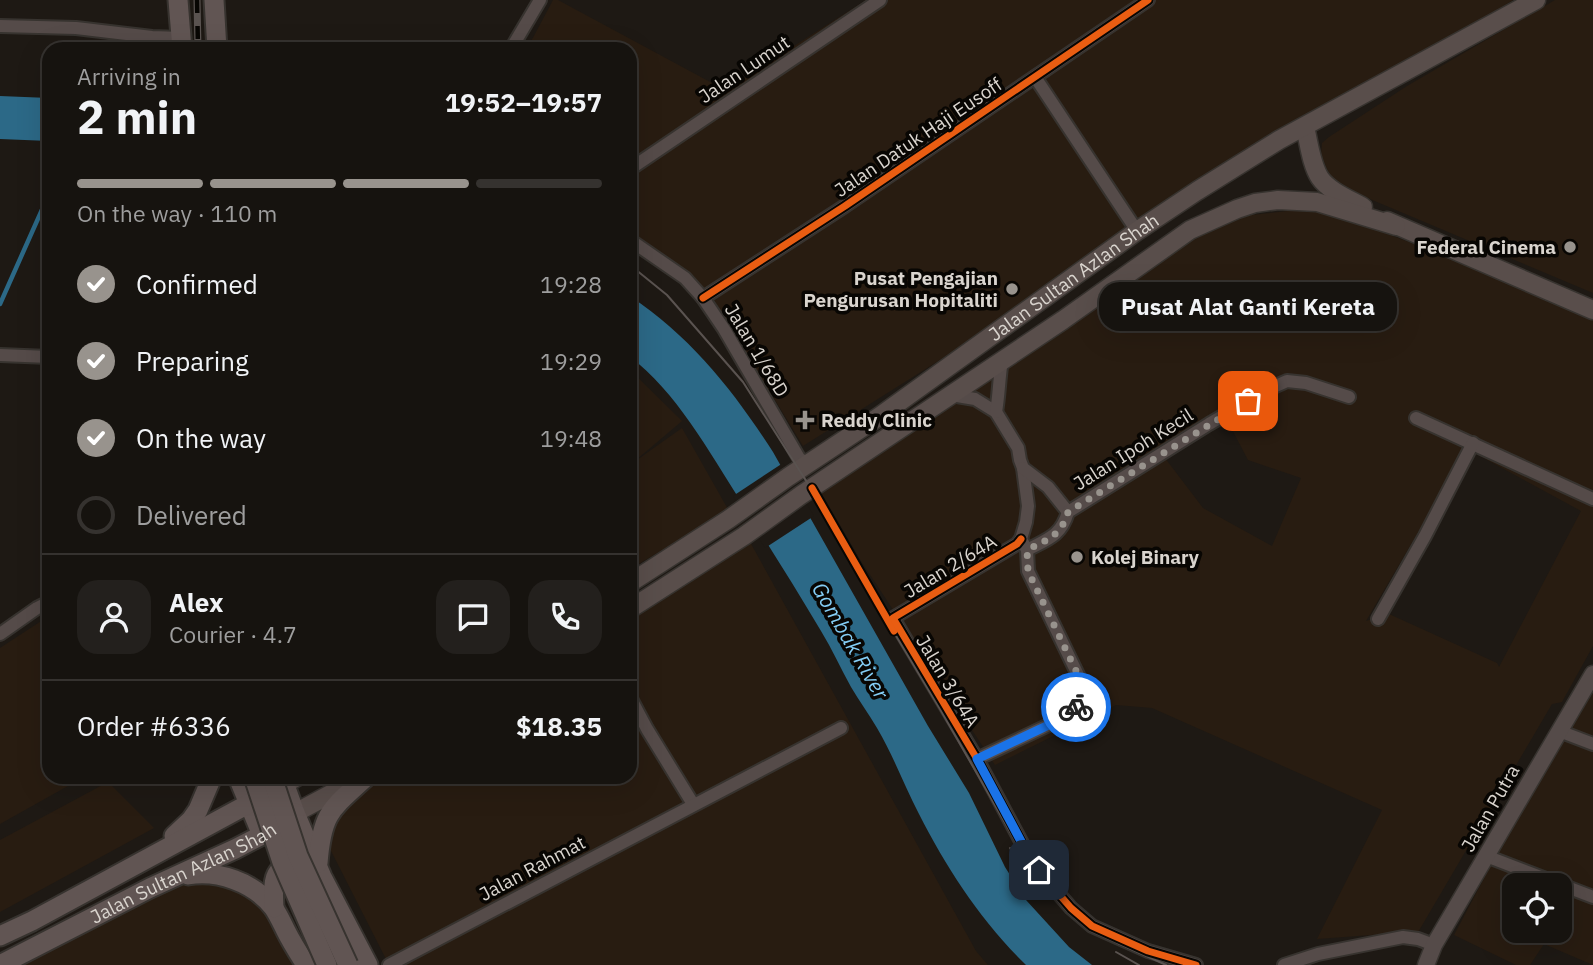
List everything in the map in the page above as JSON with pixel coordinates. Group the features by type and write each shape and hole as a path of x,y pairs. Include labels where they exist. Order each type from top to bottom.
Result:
{"main road":[{"path":"178,0 181,42"},
{"path":"214,0 217,42"},
{"name":"Jalan Sultan Azlan Shah","path":"637,578 729,519 925,384 1197,191 1274,143 1536,0"},
{"path":"1305,127 1321,178 1339,194 1396,226 1591,304"},
{"name":"Jalan Sultan Azlan Shah","path":"637,605 744,536 800,495 1063,320 1190,230 1237,209 1278,200 1317,202 1396,226"},
{"path":"155,853 191,820 209,784"},
{"path":"241,784 262,835"},
{"path":"256,784 282,862 327,965"},
{"name":"Jalan Sultan Azlan Shah","path":"0,936 33,921 248,803 276,784"},
{"path":"285,784 298,856 348,965"},
{"path":"286,784 320,872 368,965"},
{"name":"Jalan Sultan Azlan Shah","path":"0,965 262,835 295,813 351,784"},
{"path":"320,872 320,841 328,814 357,784"},
{"path":"274,908 274,879 282,869 292,864 320,872"},
{"path":"180,876 207,873 232,879 255,890 274,908 306,965"}],"street":[{"path":"514,42 540,0"},
{"name":"Jalan Lumut","path":"637,164 880,0"},
{"name":"Jalan Datuk Haji Eusoff","path":"703,298 845,206 1148,0"},
{"path":"0,26 76,28 173,42"},
{"path":"1035,77 1137,231"},
{"name":"Jalan 1/68D","path":"637,245 685,278 703,298 799,458 807,464"},
{"path":"0,355 42,357"},
{"path":"996,412 1002,360"},
{"name":"Jalan Ipoh Kecil","path":"1024,545 1055,535 1064,524 1068,512 1269,389 1287,382 1306,383 1349,397"},
{"path":"951,394 975,399 996,412 1018,448 1028,506 1024,545 1028,571 1079,677 1079,699 1074,713 977,759"},
{"path":"1416,418 1593,499"},
{"path":"1378,619 1473,443"},
{"path":"1023,468 1048,487 1068,512"},
{"name":"Jalan 2/64A","path":"893,618 1017,544 1024,545"},
{"path":"0,634 42,606"},
{"name":"Jalan 3/64A","path":"893,618 977,759 1029,854 1039,870 1072,908 1092,926 1149,951 1196,965"},
{"name":"Jalan Putra","path":"1426,965 1434,945 1593,674"},
{"path":"637,710 693,804"},
{"name":"Jalan Rahmat","path":"389,965 841,728"},
{"path":"1559,731 1593,744"},
{"path":"1486,856 1593,897"},
{"path":"1284,965 1318,954 1403,937 1434,945"}],"shaded area":[{"path":"553,0 558,0 636,42 531,42"},
{"path":"866,0 1513,0 803,446 714,300 682,267 637,236 637,43 725,90"},
{"path":"1555,0 1593,0 1593,293 1339,186 1331,178 1321,155 1322,143 1329,137 1407,86"},
{"path":"1287,211 1321,211 1339,216 1425,248 1593,320 1593,646 1562,702 1552,704 1417,934 1317,939 1382,810 1152,708 1116,705 995,765 861,561 819,489 1214,226 1242,216","holes":["1227,420 1248,460 1301,478 1272,546 1203,508 1165,458","1467,449 1581,511 1499,667 1497,663 1389,614 1366,621"]},
{"path":"637,377 682,421 637,459"},
{"path":"682,428 729,511 637,565 637,460"},
{"path":"750,542 976,951 988,965 389,965 326,841 329,818 374,784 637,784 637,615"},
{"path":"42,621 42,784 71,784 0,824 0,648"},
{"path":"1593,692 1593,965 1544,944 1530,965 1516,965 1454,935 1499,850"},
{"path":"104,784 110,784 154,828 0,912 0,840"},
{"path":"207,878 238,889 272,910 300,965 5,965 188,882"}],"water":[{"path":"0,96 42,98 42,141 0,139"},
{"name":"Gombak River","path":"637,301 673,329 710,366 758,429 969,793 1005,867 1026,900 1069,947 1092,965 1026,965 994,931 966,894 930,834 877,728 771,549 691,423 637,363"}],"pier":[{"path":"783,463 814,516 765,548 733,496"}],"waterway":[{"path":"0,304 42,210"}],"tram line":[{"path":"637,271 667,295 743,382 812,490 1011,833 1050,887 1079,917 1118,943 1166,965"},
{"path":"1010,848 1043,893"},
{"path":"1116,952 1139,965"}],"railway":[{"path":"197,0 198,42"}],"cycle path":[{"path":"703,298 845,206 1148,0"},
{"path":"812,488 894,631"},
{"path":"1021,539 1017,544 893,618 977,759 1023,845 1039,870 1071,908 1092,926 1148,951 1196,965"}],"way so far":[{"path":"1076,707 1079,699 1079,677 1028,571 1027,550 1055,535 1064,524 1068,512 1248,401"}],"place":[{"name":"Federal Cinema","path":"1570,247"},
{"name":"Pusat Pengajian Pengurusan Hopitaliti","path":"1012,289"},
{"name":"Pusat Alat Ganti Kereta","path":"1248,401"},
{"name":"Reddy Clinic","path":"805,420"},
{"name":"Kolej Binary","path":"1077,557"}],"route":[{"path":"1039,870 977,759 1074,713 1076,707"}]}
